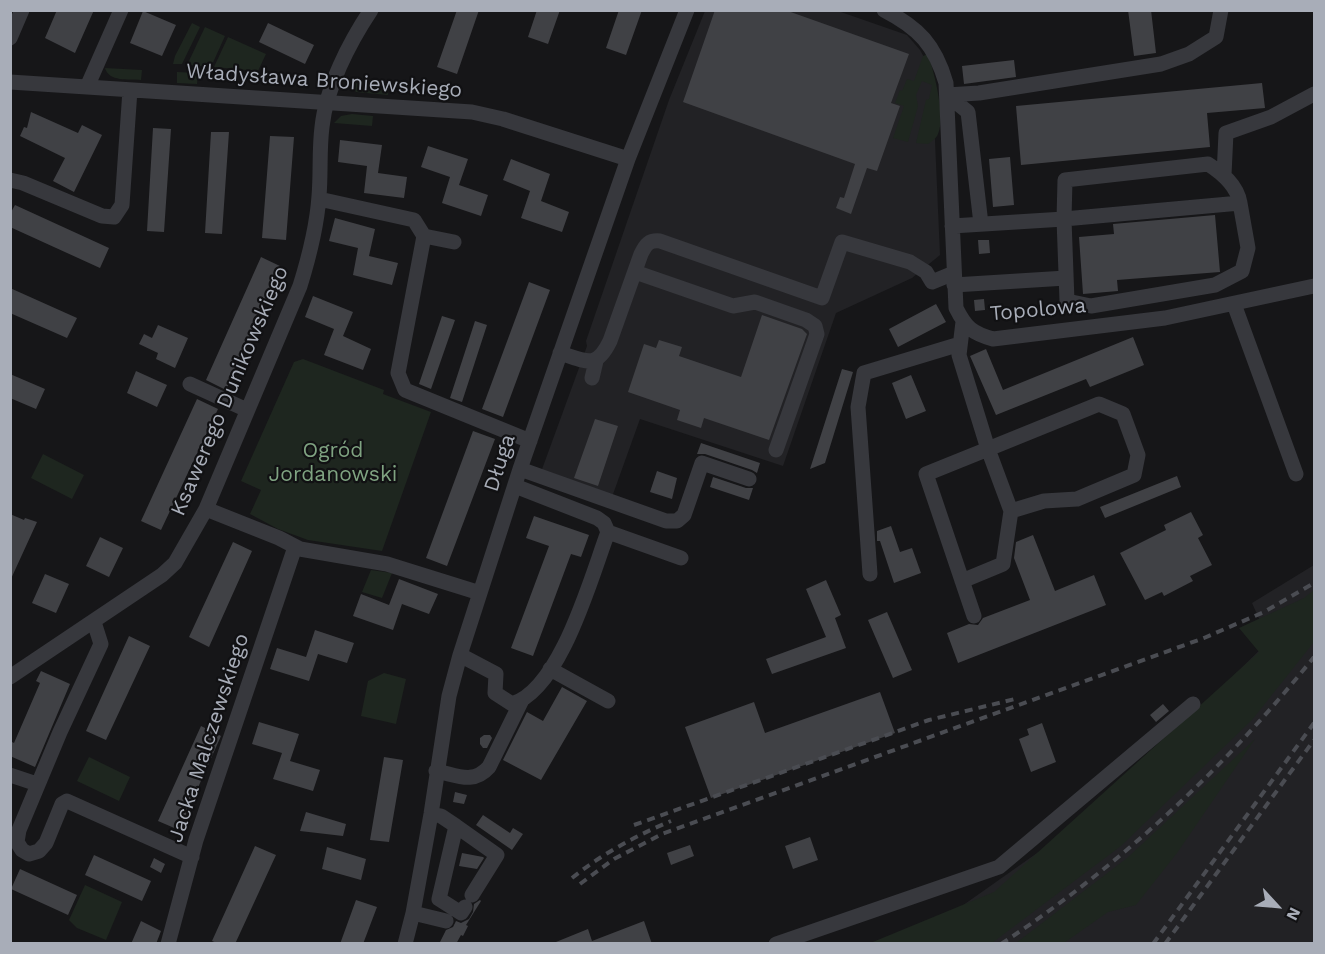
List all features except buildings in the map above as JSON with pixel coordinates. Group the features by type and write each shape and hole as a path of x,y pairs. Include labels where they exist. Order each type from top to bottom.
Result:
{"street":[{"path":"10,38 22,10"},
{"path":"87,87 121,10"},
{"name":"Ksawerego Dunikowskiego","path":"10,677 147,587 176,563 206,509 300,286 319,199 322,127 327,103 354,36 372,10"},
{"name":"Długa","path":"405,944 431,814 449,696 460,655 520,469 628,159 687,10"},
{"name":"Topolowa","path":"884,10 907,23 932,47 946,83 956,308 963,322 975,334 993,339 1165,318 1314,286"},
{"path":"947,95 979,93 1161,64 1189,54 1216,37 1221,10"},
{"name":"Władysława Broniewskiego","path":"10,82 472,112 503,119 628,159"},
{"path":"10,180 23,183 102,216 114,217 122,205 130,90"},
{"path":"1224,175 1226,133 1271,117 1314,94"},
{"path":"947,95 968,112 981,224"},
{"path":"1208,164 1224,175 1240,202 1248,248 1242,271 1215,285 1091,306 1067,301 1065,180 1208,164"},
{"path":"319,199 414,220 424,236 398,373 405,390 530,441"},
{"path":"952,226 1064,219 1240,202"},
{"path":"424,236 454,242"},
{"path":"592,378 596,361 604,354 610,341 645,244 652,240 822,298 842,242 910,262 926,272 932,282 954,279 1066,278"},
{"path":"635,272 734,306 755,302 806,320 815,326 818,334 776,450"},
{"path":"1234,304 1296,474"},
{"path":"962,581 1003,564 1011,511 988,449 959,355 963,322"},
{"path":"870,573 858,407 864,373 960,344"},
{"path":"560,353 584,361 596,361"},
{"path":"190,384 247,410"},
{"path":"974,616 926,474 1099,404 1123,414 1138,455 1134,475 1077,499 1044,501 1011,511"},
{"path":"520,469 666,521 677,522 684,515 702,463 749,479"},
{"path":"436,771 473,778 482,775 489,767 522,700 550,669 569,639 608,532 604,523 597,518 515,486"},
{"path":"206,509 279,538 295,547 387,564 480,592"},
{"path":"608,532 681,558"},
{"name":"Jacka Malczewskiego","path":"168,944 192,857 295,547"},
{"path":"94,622 101,644 37,784 19,830 17,842 22,850 29,854 39,851 46,843 62,804 67,801 192,857"},
{"path":"460,655 496,674 495,693 512,704 522,700"},
{"path":"550,669 608,700"},
{"path":"776,944 999,867 1193,704"},
{"path":"10,776 37,784"},
{"path":"431,814 441,816 456,826 497,855 461,913 439,899 456,826"},
{"path":"413,913 446,921"}],"shaded area":[{"path":"705,11 838,11 907,35 920,50 932,72 940,255 912,278 836,313 783,466 640,419 612,497 541,472 587,346 586,341 669,100"},
{"path":"1314,565 1314,943 908,944 1091,815 1269,641 1252,603"}],"green space":[{"path":"192,23 200,27 182,64 173,64 175,56"},
{"path":"205,27 225,36 211,67 189,65 188,63"},
{"path":"228,37 266,54 258,71 214,67"},
{"path":"928,54 940,106 938,134 928,144 916,143 932,85 922,81 916,95 918,106 908,142 893,138 904,106 895,103 900,90 902,91 907,79 914,81 923,56"},
{"path":"105,68 142,70 141,80 115,78 110,76"},
{"path":"177,72 198,73 197,84 177,83"},
{"path":"349,83 388,84 388,95 356,92"},
{"path":"352,114 373,116 372,126 334,123 341,116"},
{"name":"Ogród Jordanowski","path":"303,359 384,390 383,394 431,412 382,551 308,540 278,529 250,514 261,490 241,481 294,362"},
{"path":"43,454 84,475 72,499 31,478"},
{"path":"371,570 392,573 382,598 362,592"},
{"path":"1314,590 1314,642 1252,720 1121,846 992,943 868,944 994,892 1259,652 1239,628 1304,598"},
{"path":"384,673 406,679 396,724 361,716 368,681"},
{"path":"1255,739 1177,853 1136,905 1108,912 1064,943 1016,943 1127,858"},
{"path":"89,757 130,777 119,801 77,781"},
{"path":"85,885 122,902 106,940 77,928 69,920"}],"railway":[{"path":"580,884 614,859 662,834 1204,638 1264,612 1314,583"},
{"path":"1001,944 1088,881 1169,813 1244,738 1314,657"},
{"path":"634,825 929,720 1019,698"},
{"path":"1153,944 1314,723"},
{"path":"1165,944 1314,740"},
{"path":"572,878 619,846 671,821"}]}
